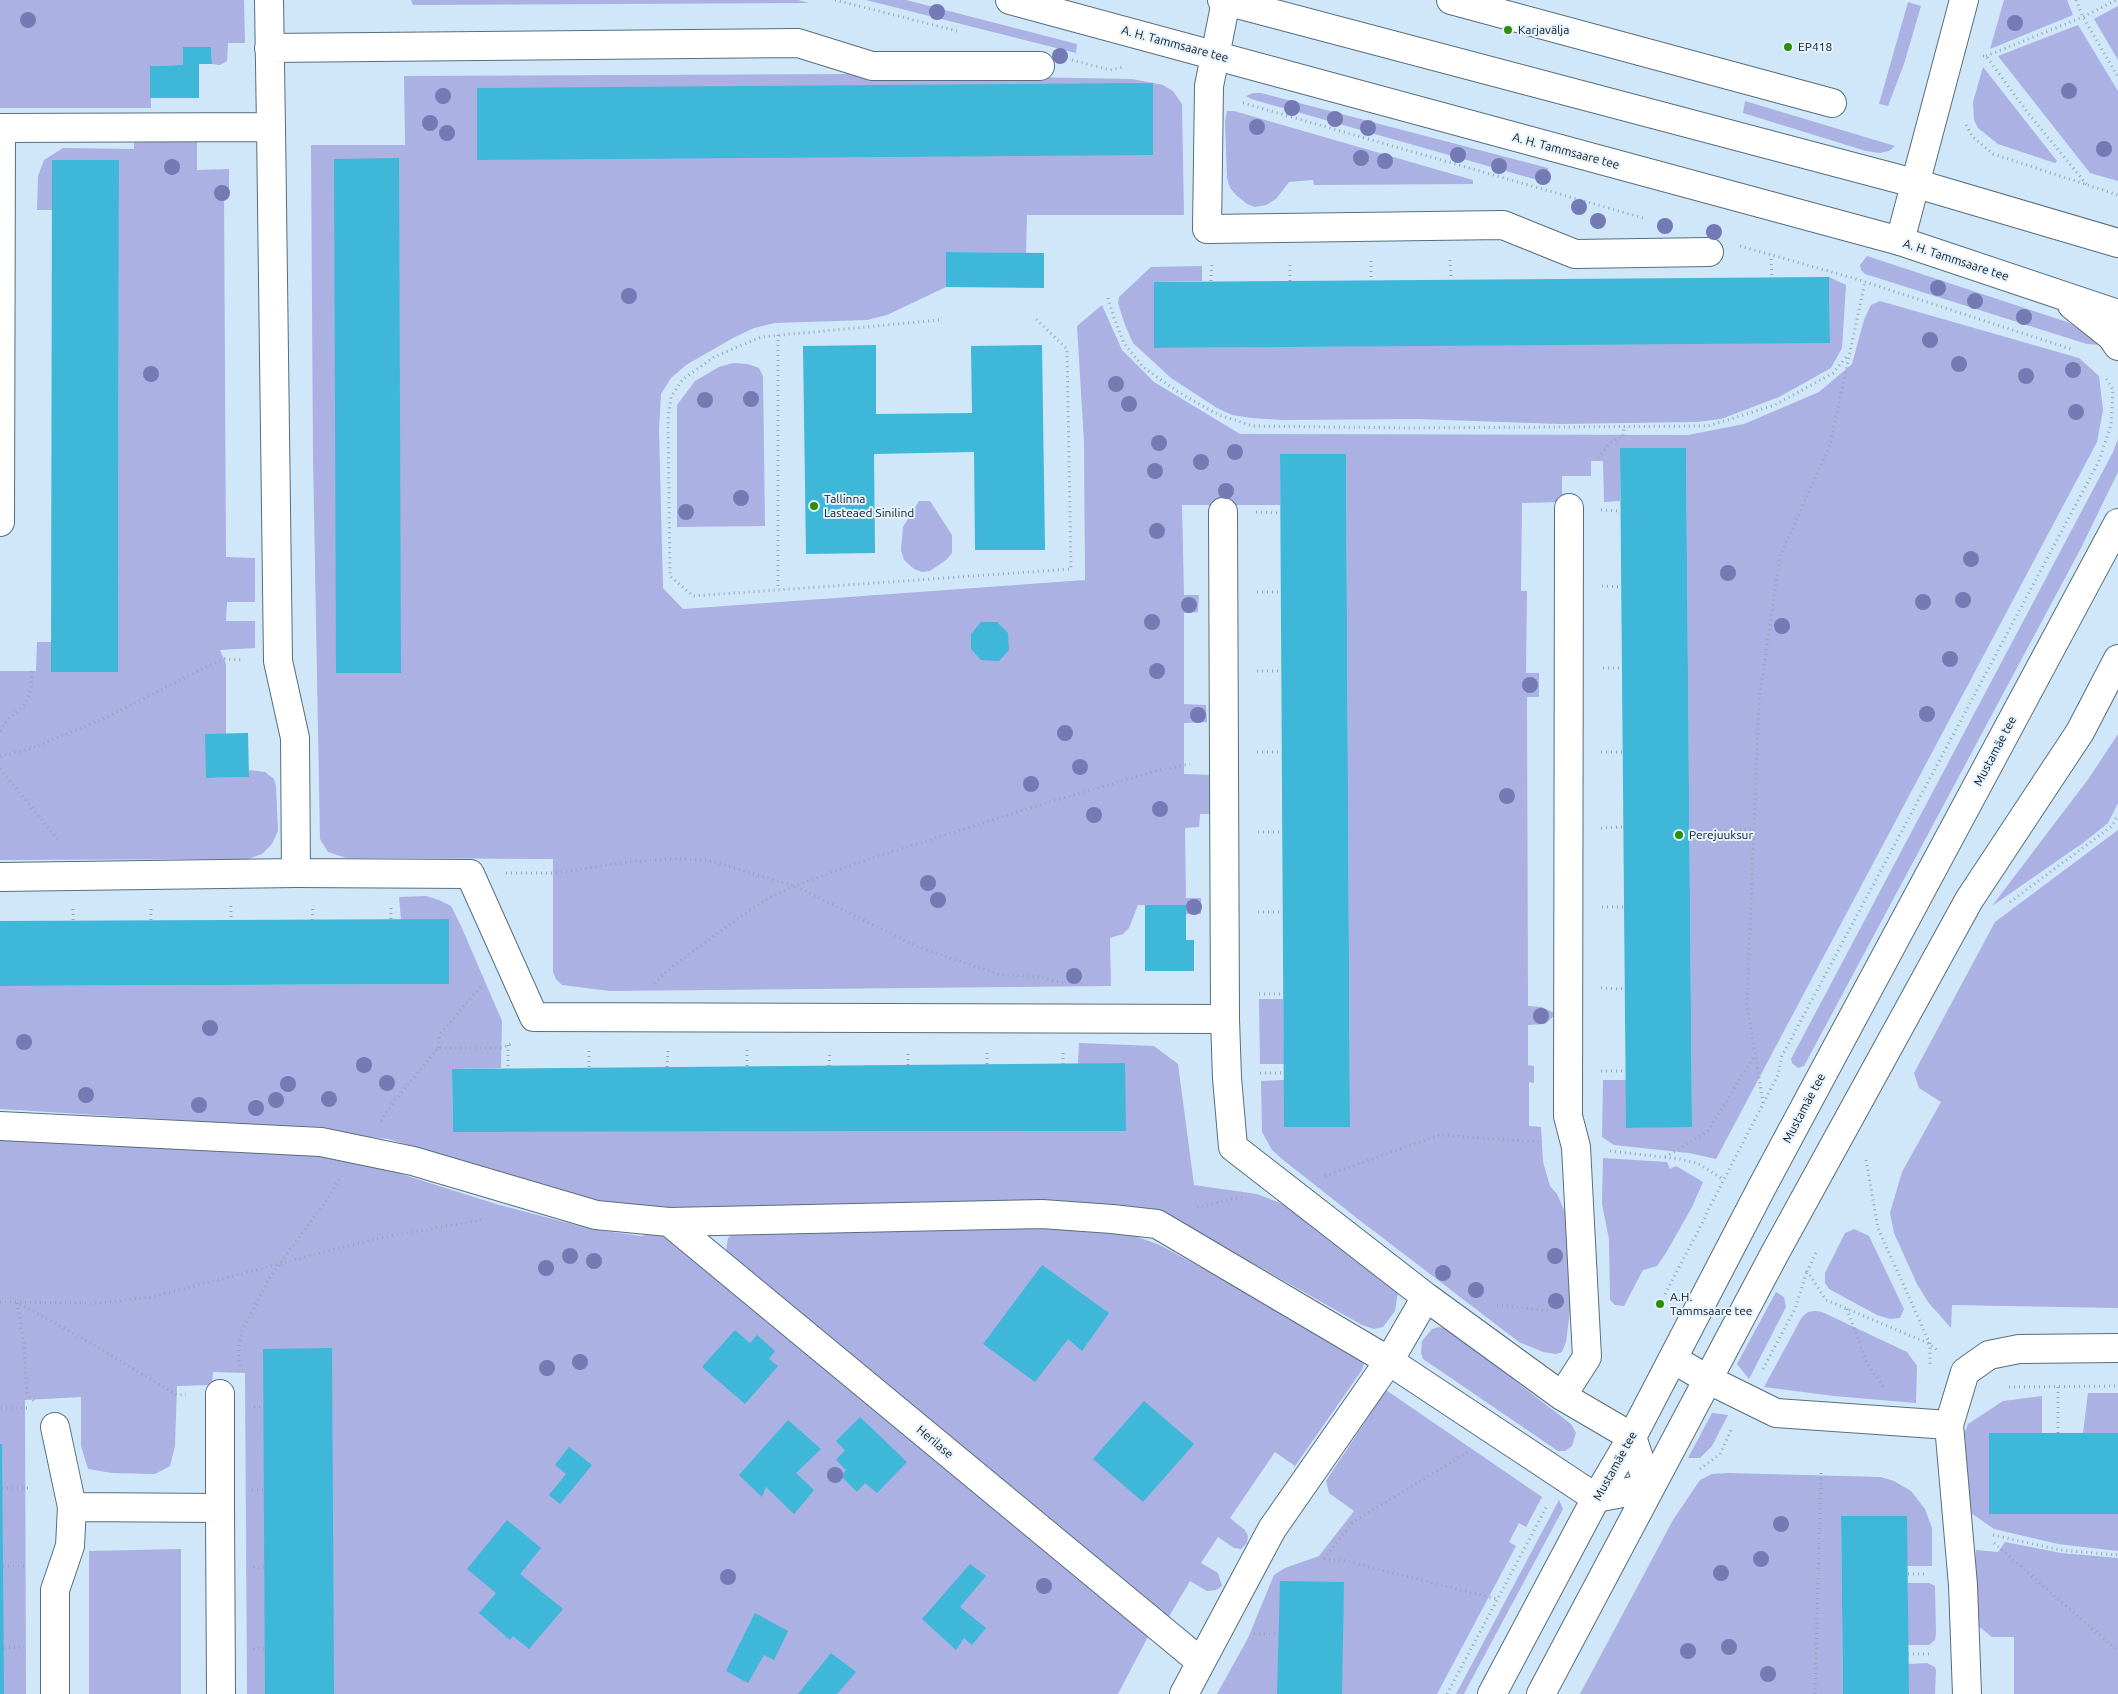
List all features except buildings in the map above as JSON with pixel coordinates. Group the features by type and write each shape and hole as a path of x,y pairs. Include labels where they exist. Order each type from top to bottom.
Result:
{"street":[{"path":"269,0 278,661 295,738 296,873"},
{"name":"A. H. Tammsaare tee","path":"1010,0 1900,241 2118,314"},
{"path":"1709,252 1575,254 1503,225 1207,229 1209,86 1224,0 1914,183 2118,243"},
{"path":"1451,0 1832,102"},
{"path":"1900,241 1961,1"},
{"path":"269,48 798,43 872,66 1040,66"},
{"path":"0,522 1,128 271,127"},
{"path":"2089,234 2118,232"},
{"path":"2059,294 2111,336 2118,346"},
{"path":"1562,1396 1587,1357 1576,1147 1568,1116 1569,508"},
{"path":"1223,512 1225,1019 1226,1078 1233,1147 1426,1296 1562,1396 1632,1437 1649,1488"},
{"name":"Mustamäe tee","path":"1492,1694 1596,1498 1632,1437 1762,1187 2118,523"},
{"path":"1541,1694 1707,1379 1969,900 2080,732 2118,659"},
{"path":"0,876 296,873 470,874 534,1017 1225,1019"},
{"path":"0,1126 321,1142 360,1148 413,1161 596,1215 669,1222 1042,1214 1156,1224 1389,1361 1596,1498 1649,1488"},
{"name":"Herilase","path":"669,1222 1201,1662"},
{"path":"1184,1694 1272,1529 1389,1361 1426,1296"},
{"path":"1967,1694 1964,1585 1971,1528 1949,1425 1965,1372 1989,1356 2019,1349 2118,1348"},
{"path":"1673,1359 1707,1379 1776,1413 1949,1425"},
{"path":"220,1394 220,1694"},
{"path":"55,1427 72,1507 70,1546 54,1590 55,1694"},
{"path":"72,1507 220,1508"}],"path":[{"path":"2076,0 2083,17 2118,77"},
{"path":"1980,55 1986,56 2083,17 2116,0"},
{"path":"1986,56 2028,113 2087,185"},
{"path":"1209,86 1247,105 1644,218"},
{"path":"1963,119 1973,137 1992,154 2118,195"},
{"path":"1739,245 1865,282 2075,350"},
{"path":"1771,259 1772,278"},
{"path":"1450,260 1451,279"},
{"path":"1211,281 1212,261"},
{"path":"1290,261 1290,281"},
{"path":"1371,261 1371,280"},
{"path":"1763,1104 1747,1004 1758,700 1780,556 1830,445 1865,282"},
{"path":"1108,298 1124,343 1143,367 1178,392 1219,416 1253,426 1409,428 1708,426 1774,406 1833,373 1848,356"},
{"path":"939,320 761,337 714,357 682,380 671,397 668,419 670,576 693,596 1071,569 1067,349 1035,318"},
{"path":"778,335 778,590"},
{"path":"1706,1214 1778,1075 1782,1056 2099,461 2112,425 2113,390"},
{"path":"1598,458 1610,443 1623,437 1624,427"},
{"path":"1597,510 1620,511"},
{"path":"1254,512 1280,513"},
{"path":"1594,586 1622,587"},
{"path":"1254,592 1281,592"},
{"path":"0,756 30,749 103,719 225,659 278,661"},
{"path":"1595,668 1622,668"},
{"path":"0,731 9,718 25,704 32,689 32,670"},
{"path":"1255,671 1282,671"},
{"path":"1255,752 1282,752"},
{"path":"1595,752 1623,752"},
{"path":"647,1017 648,990 656,981 750,910 771,897 795,886 857,863 1088,790 1184,764 1224,765"},
{"path":"0,769 41,821 77,860 77,875"},
{"path":"2112,826 2118,815"},
{"path":"2003,907 2118,822"},
{"path":"1596,828 1623,828"},
{"path":"1690,832 1754,829"},
{"path":"1256,832 1282,832"},
{"path":"470,874 554,873 628,862 707,860 795,886 918,947 998,974 1038,977 1064,983"},
{"path":"1596,906 1624,907"},
{"path":"1256,912 1283,912"},
{"path":"17,1303 92,1344 177,1395 239,1394 239,1350 242,1331 270,1277 329,1197 345,1169 393,1103 438,1048 440,1034 487,979"},
{"path":"1597,988 1625,989"},
{"path":"1256,994 1284,994"},
{"path":"438,1048 502,1048 513,1043 534,1017"},
{"path":"589,1042 589,1068"},
{"path":"667,1067 668,1042"},
{"path":"508,1045 508,1068"},
{"path":"1666,1157 1707,1132 1755,1054"},
{"path":"1597,1071 1626,1071"},
{"path":"1257,1073 1284,1073"},
{"path":"1323,1177 1439,1135 1542,1142"},
{"path":"1602,1150 1666,1157 1697,1163 1723,1179"},
{"path":"1860,1163 1865,1154 1878,1228 1930,1344"},
{"path":"1156,1224 1163,1214 1248,1196"},
{"path":"0,1302 99,1304 152,1296 186,1289 281,1262 379,1238 489,1219"},
{"path":"1760,1375 1795,1309 1808,1271 1821,1244"},
{"path":"1799,1266 1808,1271 1826,1300 1930,1344 1943,1356"},
{"path":"17,1303 24,1344 27,1393"},
{"path":"1493,1305 1559,1311"},
{"path":"1847,1308 1866,1360 1906,1422"},
{"path":"2002,1388 2118,1386"},
{"path":"2058,1387 2058,1433"},
{"path":"1,1408 27,1408"},
{"path":"1471,1450 1353,1522 1324,1559 1346,1561 1497,1599"},
{"path":"1815,1694 1821,1472"},
{"path":"2,1488 28,1488"},
{"path":"1447,1694 1548,1503"},
{"path":"1971,1528 2060,1550 2118,1555"},
{"path":"1971,1528 2118,1651"},
{"path":"3,1566 28,1566"},
{"path":"1908,1574 1931,1574"},
{"path":"1268,1634 1279,1634"},
{"path":"4,1648 29,1647"},
{"path":"1908,1654 1940,1654"}],"shaded area":[{"path":"0,0 244,0 245,43 228,43 227,61 220,65 212,64 211,47 183,47 183,65 150,66 151,108 0,108"},
{"path":"411,0 798,0 809,3 413,5"},
{"path":"866,0 906,0 1077,44 1076,53"},
{"path":"2004,0 2067,0 2073,15 1990,49"},
{"path":"1908,2 1921,6 1904,64 1888,106 1879,104"},
{"path":"2118,6 2118,60 2094,19"},
{"path":"2078,25 2118,91 2118,181 2090,173 1998,56"},
{"path":"1983,67 2057,161 2055,163 1998,144 1978,128 1974,120 1973,102"},
{"path":"858,74 1132,79 1163,85 1173,91 1182,104 1184,215 1027,215 1026,253 946,252 946,287 887,315 867,320 775,323 754,328 686,365 671,378 661,394 659,429 663,588 683,609 1085,580 1084,442 1077,326 1102,305 1122,350 1154,382 1240,434 1688,435 1744,424 1819,392 1852,364 1864,320 1871,305 1880,301 2079,358 2099,376 2103,410 2097,442 1716,1159 1689,1153 1614,1145 1602,1137 1603,1080 1626,1080 1626,1128 1692,1126 1686,448 1620,448 1620,501 1604,502 1603,461 1591,461 1591,476 1562,476 1562,502 1522,503 1521,591 1527,591 1526,673 1539,673 1539,697 1527,697 1528,1006 1542,1007 1556,1014 1545,1024 1528,1025 1528,1065 1534,1066 1534,1083 1529,1082 1529,1126 1541,1127 1543,1162 1550,1186 1557,1194 1568,1219 1571,1303 1566,1342 1562,1352 1556,1354 1543,1352 1519,1342 1282,1159 1272,1150 1262,1132 1261,1081 1284,1080 1285,1127 1350,1126 1346,454 1280,454 1280,505 1182,505 1184,595 1199,595 1198,612 1184,613 1184,704 1206,705 1207,722 1184,723 1184,774 1214,775 1213,814 1200,814 1199,827 1185,828 1186,898 1201,898 1201,914 1186,914 1186,905 1138,905 1129,928 1123,934 1110,938 1111,986 610,991 562,985 556,979 553,972 553,859 346,858 328,852 320,839 313,457 311,145 405,145 404,76"},
{"path":"1253,93 1261,93 1548,168 1548,183 1246,96"},
{"path":"1745,101 1895,146 1889,151 1880,153 1866,151 1743,113"},
{"path":"1227,111 1234,111 1473,180 1473,184 1314,185 1313,180 1289,182 1276,199 1266,205 1255,207 1247,204 1236,195 1230,188 1227,178 1225,121"},
{"path":"134,141 197,141 197,170 229,169 229,195 224,196 226,557 255,558 255,602 227,602 226,621 255,621 255,648 220,650 226,664 226,734 206,778 249,777 249,770 265,772 274,779 276,786 278,831 272,844 262,854 248,859 0,860 0,671 36,671 37,642 51,642 114,672 118,668 119,161 52,210 37,210 38,176 44,160 63,148 134,149"},
{"path":"1867,256 2067,322 2085,331 2100,345 2087,344 1865,274 1861,270 1860,265"},
{"path":"1202,266 1202,281 1154,282 1154,348 1830,342 1829,277 1846,285 1842,348 1831,368 1779,397 1721,419 1697,422 1559,424 1418,419 1283,420 1251,418 1232,415 1217,408 1171,378 1133,343 1125,325 1118,303 1119,297 1151,267"},
{"path":"733,363 748,364 759,368 763,376 765,526 677,527 677,405 695,381 719,367"},
{"path":"2118,439 2118,472 2080,550 1804,1066 1798,1068 1792,1063 1791,1059 2113,452"},
{"path":"919,501 930,501 952,535 952,553 946,560 930,571 922,572 914,569 904,560 901,550 903,527"},
{"path":"2118,734 2118,803 2108,823 2083,843 1992,906 2089,778"},
{"path":"2118,830 2118,1308 1952,1305 1951,1328 1928,1302 1917,1284 1894,1233 1890,1213 1902,1172 1941,1102 1919,1088 1914,1073 1995,922"},
{"path":"426,896 451,906 502,1021 501,1068 452,1069 453,1132 1125,1131 1125,1063 1078,1064 1079,1043 1154,1046 1178,1064 1194,1185 1257,1194 1280,1203 1303,1216 1398,1292 1395,1311 1383,1327 1374,1329 1362,1325 1175,1219 684,1212 617,1207 388,1139 258,1125 0,1109 0,986 449,984 449,919 401,920 399,897"},
{"path":"1259,999 1283,999 1284,1064 1260,1064"},
{"path":"0,1140 327,1156 398,1173 496,1204 591,1229 641,1236 662,1231 1151,1631 1118,1694 247,1694 245,1373 213,1372 212,1385 177,1386 175,1446 170,1466 155,1474 112,1473 88,1469 81,1446 81,1397 25,1400 26,1694 0,1694"},
{"path":"1603,1158 1667,1162 1670,1169 1676,1166 1703,1182 1692,1207 1666,1253 1657,1266 1643,1270 1624,1306 1615,1305 1610,1300 1609,1239 1602,1204"},
{"path":"1046,1227 1129,1234 1160,1245 1360,1355 1364,1363 1362,1370 1295,1466 1275,1452 1230,1518 1245,1530 1248,1536 1247,1543 1241,1549 1234,1548 1218,1537 1201,1563 1218,1573 1222,1586 1216,1590 1207,1591 1190,1581 1168,1618 726,1251 728,1238 736,1231"},
{"path":"1854,1229 1869,1236 1904,1309 1900,1318 1890,1319 1877,1315 1829,1289 1825,1283 1825,1273 1845,1233"},
{"path":"1776,1292 1784,1297 1786,1307 1749,1379 1737,1364"},
{"path":"1808,1312 1822,1312 1907,1352 1917,1366 1916,1403 1834,1396 1764,1387 1802,1317"},
{"path":"1439,1327 1448,1329 1571,1424 1576,1433 1572,1446 1565,1451 1558,1451 1423,1359 1421,1353 1422,1341 1432,1329"},
{"path":"1386,1390 1542,1497 1526,1527 1519,1523 1509,1542 1516,1546 1437,1694 1217,1694 1248,1638 1274,1575 1285,1568 1319,1556 1354,1511 1329,1493 1326,1481"},
{"path":"2088,1393 2118,1393 2118,1433 2083,1433"},
{"path":"2042,1396 2042,1433 1989,1433 1989,1514 2118,1514 2118,1551 2058,1544 1994,1529 1971,1513 1963,1451 1963,1437 1968,1424 2003,1401"},
{"path":"1712,1413 1728,1415 1712,1446 1700,1458 1688,1458"},
{"path":"1712,1474 1881,1477 1894,1481 1911,1491 1925,1509 1932,1528 1932,1566 1908,1566 1841,1516 1843,1694 1580,1694 1673,1520 1700,1480"},
{"path":"1559,1500 1563,1509 1464,1694 1456,1694"},
{"path":"2005,1542 2061,1553 2118,1558 2118,1694 2014,1694 2014,1637 1992,1637 1977,1625 1974,1576 1976,1550 1998,1552"},
{"path":"181,1549 181,1694 89,1694 89,1551"},
{"path":"1908,1583 1929,1583 1935,1586 1936,1634 1935,1640 1929,1645 1908,1645"},
{"path":"1927,1663 1935,1667 1936,1670 1935,1694 1909,1694 1908,1664"}],"place":[{"name":"Karjavälja","path":"1508,30"},
{"name":"EP418","path":"1788,47"},
{"name":"Tallinna Lasteaed Sinilind","path":"814,506"},
{"name":"Perejuuksur","path":"1679,835"},
{"name":"A.H. Tammsaare tee","path":"1660,1304"}]}
